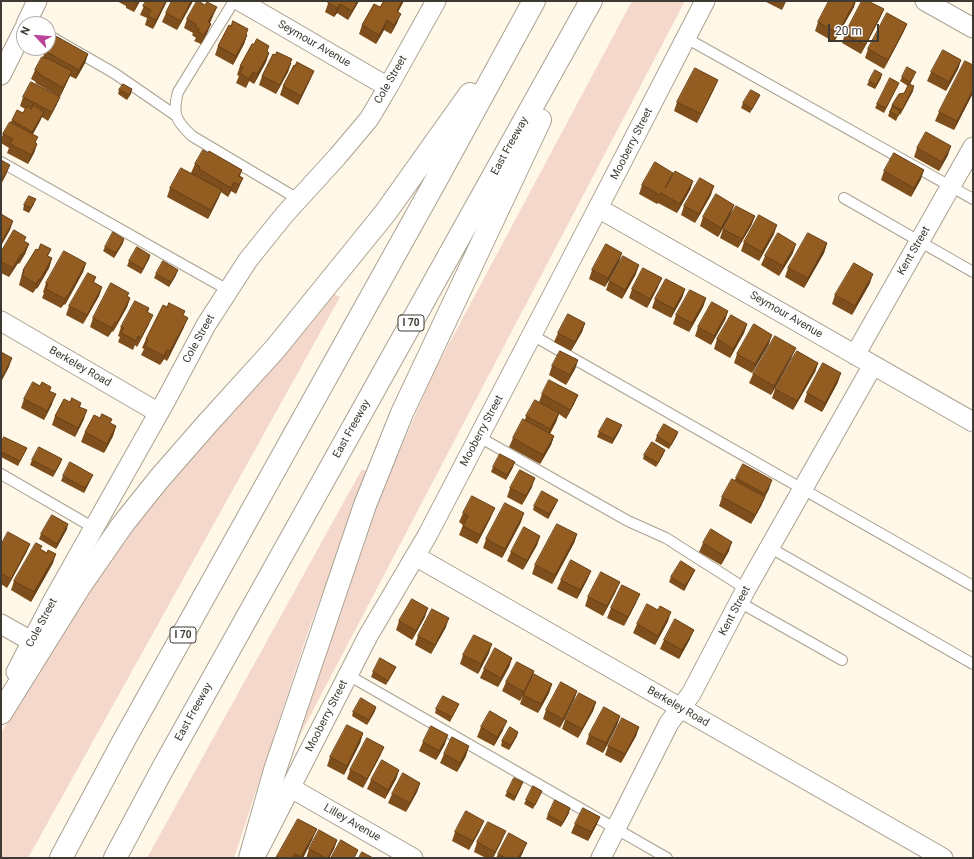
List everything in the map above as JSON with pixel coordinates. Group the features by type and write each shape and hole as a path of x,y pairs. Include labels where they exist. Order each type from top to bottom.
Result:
{"highway":[{"name":"East Freeway","path":"115,858 163,768 591,1"},
{"path":"250,858 275,770 320,635 366,505 396,427 596,1"},
{"path":"1,713 84,580 123,524 206,424 275,349 386,212 531,6"},
{"name":"I 70","path":"61,858 122,742 423,205 531,6"}],"street":[{"path":"30,16 37,1"},
{"name":"Seymour Avenue","path":"240,1 388,87"},
{"name":"Cole Street","path":"1,703 31,642 206,325 248,260 369,119 436,1"},
{"name":"Mooberry Street","path":"254,858 368,636 427,536 705,1"},
{"path":"924,1 973,28"},
{"path":"1,75 16,45"},
{"name":"Kent Street","path":"855,355 973,147"},
{"name":"Seymour Avenue","path":"598,208 973,422"},
{"name":"Berkeley Road","path":"1,321 159,412"},
{"name":"Kent Street","path":"601,858 669,723 690,694 769,547 873,365"},
{"name":"Berkeley Road","path":"415,556 943,858"},
{"path":"1,624 31,642"},
{"name":"Lilley Avenue","path":"291,788 413,858"}],"lane":[{"path":"234,1 178,92 175,102 175,115 180,125 192,136 298,200"},
{"path":"686,38 973,199"},
{"path":"56,40 114,73 175,115"},
{"path":"1,162 193,272 228,290"},
{"path":"844,198 973,272"},
{"path":"532,335 973,586"},
{"path":"479,437 628,521 666,538 742,596 842,660"},
{"path":"1,474 94,528"},
{"path":"769,547 973,664"},
{"path":"348,675 667,858"}],"shaded area":[{"path":"632,1 685,1 298,739 381,494 434,372"},
{"path":"334,294 340,297 28,858 1,858 1,734 32,675 74,612 140,520 195,452 311,324"},
{"path":"362,469 368,472 308,632 234,858 147,858"}],"building":[{"path":"146,1 166,1 156,20 148,16 151,10 143,6"},
{"path":"172,1 191,1 181,21 166,13"},
{"path":"197,1 205,5 207,2 217,7 208,22 211,24 204,35 198,32 199,29 195,26 196,24 187,19"},
{"path":"329,1 357,1 352,11 340,4 337,8 328,3"},
{"path":"384,1 402,1 397,11 401,14 394,25 387,20 379,35 362,25 374,4 380,7"},
{"path":"829,1 855,1 838,33 818,22"},
{"path":"862,1 868,1 884,9 865,45 845,34"},
{"path":"887,13 907,24 888,60 868,49"},
{"path":"233,21 248,29 247,35 236,56 218,46 229,25 231,26"},
{"path":"56,36 88,54 79,70 54,56 56,56"},
{"path":"257,39 269,46 267,51 269,53 257,74 253,72 249,79 240,73 243,67 240,66 252,44 254,44"},
{"path":"943,50 961,60 949,82 931,72"},
{"path":"277,52 292,59 280,85 262,76 273,54 275,55"},
{"path":"42,57 47,58 72,71 63,88 39,74 35,70"},
{"path":"965,61 973,65 973,90 957,121 939,112"},
{"path":"297,62 314,71 301,96 283,86"},
{"path":"907,67 916,72 910,82 902,77"},
{"path":"695,68 718,80 701,114 677,102"},
{"path":"875,70 882,74 876,85 869,81"},
{"path":"890,78 899,83 886,108 877,104"},
{"path":"31,82 60,97 52,112 23,97"},
{"path":"123,84 132,89 129,95 119,90"},
{"path":"909,84 914,86 902,110 892,105 899,94 904,93"},
{"path":"751,90 760,95 752,109 743,103"},
{"path":"33,105 44,112 32,132 12,120 17,110 23,113 27,106 31,109"},
{"path":"893,107 900,111 898,116 890,112"},
{"path":"10,122 38,137 35,142 37,144 31,155 10,144 13,139 3,134"},
{"path":"926,132 951,146 942,162 917,148"},
{"path":"203,150 208,153 209,151 242,170 238,176 243,178 239,185 234,182 231,188 199,169 200,167 195,164"},
{"path":"894,153 924,170 914,188 884,171"},
{"path":"1,160 10,165 1,181"},
{"path":"655,162 673,173 665,188 675,171 693,181 680,204 661,193 660,195 642,185"},
{"path":"181,168 222,190 211,210 170,188"},
{"path":"700,178 714,186 699,214 684,206"},
{"path":"716,194 734,205 721,228 703,217"},
{"path":"29,196 36,199 31,208 24,205"},
{"path":"736,206 755,216 742,239 723,229"},
{"path":"1,214 13,221 1,243"},
{"path":"759,215 777,225 762,252 744,242"},
{"path":"14,230 26,237 24,241 29,244 13,268 1,262 1,252"},
{"path":"113,232 124,239 116,253 105,247"},
{"path":"778,233 796,244 783,266 765,256"},
{"path":"808,233 827,243 808,278 788,268"},
{"path":"41,244 51,249 47,256 52,258 40,280 39,279 36,284 22,275 23,270 36,249 38,250"},
{"path":"606,244 622,253 608,278 592,270"},
{"path":"137,247 150,255 143,269 129,261"},
{"path":"64,251 86,263 65,299 46,289 48,284 46,283"},
{"path":"623,256 639,265 625,290 609,281"},
{"path":"163,261 178,270 171,282 156,274"},
{"path":"854,263 873,274 855,306 835,295"},
{"path":"643,268 662,278 650,299 632,289"},
{"path":"88,273 96,277 93,282 102,287 87,315 69,306"},
{"path":"666,279 685,289 674,309 655,299"},
{"path":"111,283 129,293 127,296 130,298 117,323 115,322 112,328 93,318"},
{"path":"690,290 706,298 692,323 676,315"},
{"path":"135,301 149,308 147,312 153,315 141,338 138,336 136,341 121,333 124,328 121,327"},
{"path":"712,302 728,311 714,336 698,327"},
{"path":"169,303 185,311 183,315 188,318 170,351 167,350 164,356 145,346 148,340 146,339 163,305 167,307"},
{"path":"568,314 585,323 575,342 558,333"},
{"path":"731,315 747,324 733,349 717,339"},
{"path":"754,324 772,335 755,364 737,354"},
{"path":"775,336 796,348 774,386 753,374"},
{"path":"560,351 578,360 570,375 552,366"},
{"path":"797,351 818,363 797,401 775,389"},
{"path":"1,352 12,358 1,379"},
{"path":"823,363 841,373 825,403 807,393"},
{"path":"549,380 578,395 570,410 542,394"},
{"path":"33,382 40,386 42,382 51,387 49,391 56,394 47,411 24,399"},
{"path":"72,398 81,403 79,407 87,410 78,428 55,416 64,399 70,402"},
{"path":"535,400 559,413 550,429 526,416"},
{"path":"102,414 112,419 110,423 116,426 107,444 85,432 94,415 100,418"},
{"path":"607,418 622,425 613,439 599,432"},
{"path":"523,419 554,436 543,455 513,438"},
{"path":"664,424 678,432 671,445 657,436"},
{"path":"4,437 27,448 20,461 1,452 1,443"},
{"path":"652,442 665,450 658,463 644,455"},
{"path":"39,447 62,459 55,472 32,460"},
{"path":"500,454 515,462 507,475 493,467"},
{"path":"70,462 93,475 85,488 63,476"},
{"path":"743,464 772,480 765,494 736,478"},
{"path":"520,470 535,478 526,496 510,488"},
{"path":"732,479 765,497 755,515 722,497"},
{"path":"542,491 558,500 549,514 534,506"},
{"path":"472,496 495,508 480,535 463,526 468,516 463,513"},
{"path":"505,503 524,513 505,549 486,539"},
{"path":"52,515 68,524 57,544 41,534"},
{"path":"557,524 577,534 555,575 535,565"},
{"path":"524,527 540,536 527,561 511,552"},
{"path":"711,529 732,542 724,556 703,543"},
{"path":"8,532 30,544 11,579 1,573 1,545"},
{"path":"36,543 42,546 40,549 47,553 48,550 56,554 34,592 14,581"},
{"path":"571,560 591,571 580,590 561,580"},
{"path":"681,561 695,570 685,586 671,577"},
{"path":"601,572 620,582 607,606 588,597"},
{"path":"622,585 640,594 628,617 611,608"},
{"path":"412,599 428,608 416,631 399,621"},
{"path":"647,604 658,610 660,606 671,612 658,636 637,624"},
{"path":"432,609 449,618 435,645 418,636"},
{"path":"675,619 694,630 682,650 664,640"},
{"path":"474,635 492,644 481,664 463,655"},
{"path":"495,648 512,658 501,678 484,669"},
{"path":"380,658 396,667 388,681 373,672"},
{"path":"517,662 534,671 524,692 506,682"},
{"path":"534,674 552,684 541,704 523,695"},
{"path":"561,682 577,691 563,719 546,710"},
{"path":"579,693 596,702 582,729 565,720"},
{"path":"443,696 459,704 452,717 436,709"},
{"path":"361,698 376,707 369,720 353,712"},
{"path":"604,707 620,716 606,743 589,735"},
{"path":"490,711 507,721 497,737 481,727"},
{"path":"622,718 639,727 625,754 608,746"},
{"path":"347,725 363,733 347,766 330,757"},
{"path":"431,726 448,735 439,751 423,742"},
{"path":"510,727 518,732 511,745 502,741"},
{"path":"452,737 469,746 460,763 444,754"},
{"path":"367,738 384,747 367,779 350,770"},
{"path":"382,760 399,770 388,790 371,780"},
{"path":"403,773 420,783 410,803 392,794"},
{"path":"514,778 523,782 515,797 507,792"},
{"path":"533,786 542,791 535,805 526,800"},
{"path":"555,800 570,808 563,823 548,815"},
{"path":"583,808 600,817 591,832 575,824"},
{"path":"466,811 484,821 473,841 455,832"},
{"path":"298,819 317,829 301,857 295,854 292,858 276,858"},
{"path":"488,822 506,831 495,852 477,842"},
{"path":"319,830 337,840 328,858 309,849"},
{"path":"509,833 527,843 518,858 506,858 498,854"},
{"path":"341,840 358,850 354,858 331,858"},
{"path":"362,852 373,858 359,858"}]}
